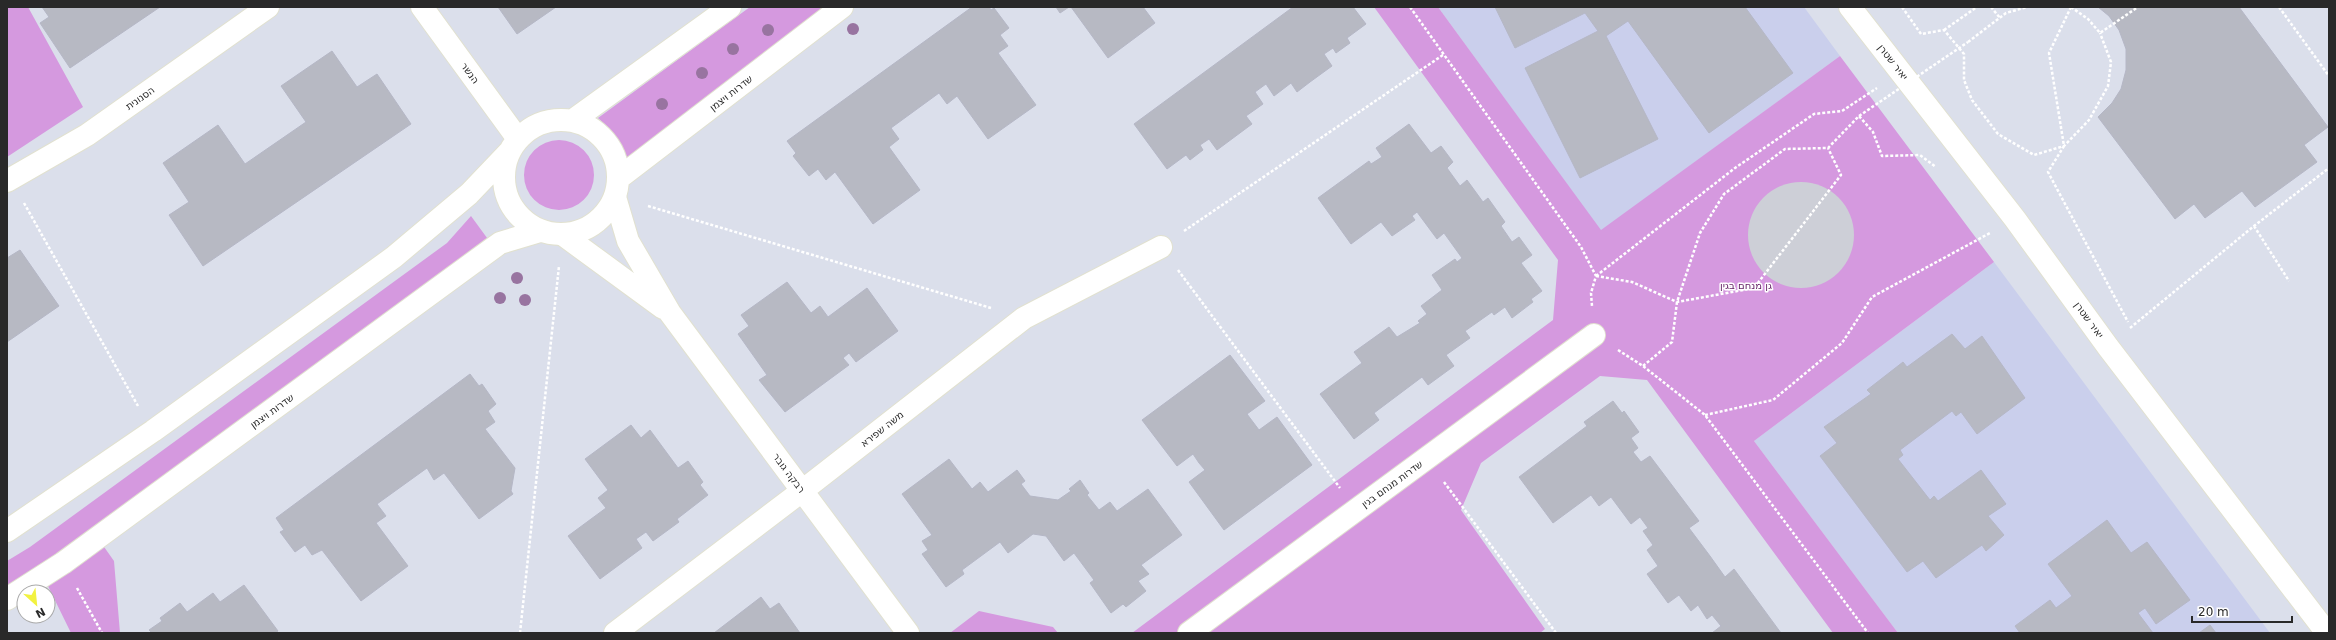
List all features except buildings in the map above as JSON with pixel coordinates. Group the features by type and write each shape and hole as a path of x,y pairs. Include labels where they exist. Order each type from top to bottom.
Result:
{"street":[{"name":"הסנונית","path":"9,180 87,135 268,7"},
{"name":"הנשר","path":"422,7 513,145"},
{"path":"572,121 730,7"},
{"name":"שדרות ויצמן","path":"617,187 842,7"},
{"name":"יאיר שטרן","path":"1850,7 2015,219 2108,347 2327,633"},
{"path":"7,531 152,431 394,257 469,194 513,145 534,126 553,120 572,121 591,128 606,141 616,158 617,187 605,214 590,227 572,234 562,234 540,231 514,213 507,198 503,183 504,167 513,145"},
{"name":"רבקה גובר","path":"617,187 628,241 670,314 908,633"},
{"name":"שדרות ויצמן","path":"7,599 63,563 500,244 540,231"},
{"name":"רבקה גובר","path":"562,234 670,314"},
{"name":"משה שפירא","path":"615,633 802,491 1024,318 1161,247"},
{"name":"שדרות מנחם בגין","path":"1189,633 1594,335"}],"path":[{"path":"1410,7 1581,247 1596,276"},
{"path":"1902,7 1921,34 1944,30 1977,7"},
{"path":"1991,7 2000,18"},
{"path":"1868,633 1705,415 1643,366 1672,342 1677,302 1700,233 1724,194 1785,149 1828,148 1859,116 1968,42 2006,13 2027,7"},
{"path":"2064,146 2049,53 2070,7 2088,19 2100,33 2111,62 2108,86 2089,120 2064,146 2048,172 2134,334"},
{"path":"2100,33 2138,7"},
{"path":"2279,7 2329,76"},
{"path":"1944,30 1964,54 1964,80 1972,100 1998,134 2034,155 2064,146"},
{"path":"1357,510 1161,247 1443,54"},
{"path":"1594,335 1591,293 1596,276 1735,168 1814,114 1842,111 1901,71"},
{"path":"1859,116 1872,132 1882,156 1920,156 1940,169"},
{"path":"1596,276 1632,282 1677,302 1754,288 1841,175 1828,148"},
{"path":"2108,347 2254,226 2329,168"},
{"path":"9,180 152,431"},
{"path":"617,187 1024,318"},
{"path":"1705,415 1773,400 1842,343 1872,297 2015,219"},
{"path":"2254,226 2289,280"},
{"path":"520,633 562,234"},
{"path":"1427,459 1556,633"},
{"path":"63,563 102,633"}],"shaded area":[{"path":"1438,7 1804,7 1840,56 1601,231"},
{"path":"1801,182 1821,186 1838,198 1850,215 1854,235 1850,255 1838,272 1821,284 1801,288 1781,284 1764,272 1752,255 1748,235 1752,215 1764,198 1781,186"},
{"path":"1994,262 2270,633 1898,633 1754,441"}],"green space":[{"path":"7,7 28,7 83,107 7,157"},
{"path":"750,7 832,7 625,159 609,128 598,118"},
{"name":"גן מנחם בגין","path":"1374,7 1438,7 1601,230 1840,56 1994,262 1754,441 1898,633 1833,633 1647,380 1600,376 1481,463 1461,510 1545,629 1540,633 1132,633 1553,320 1558,260"},
{"path":"552,140 566,140 579,146 588,155 592,161 594,175 592,189 584,200 573,208 566,210 552,210 545,208 534,200 526,189 524,182 524,168 526,161 534,150 545,142"},
{"path":"471,216 490,242 51,561 7,587 7,561 30,547 447,243"},
{"path":"102,544 114,561 120,633 71,633 56,602 56,584 47,584"},
{"path":"979,611 1053,627 1058,633 950,633"}]}
